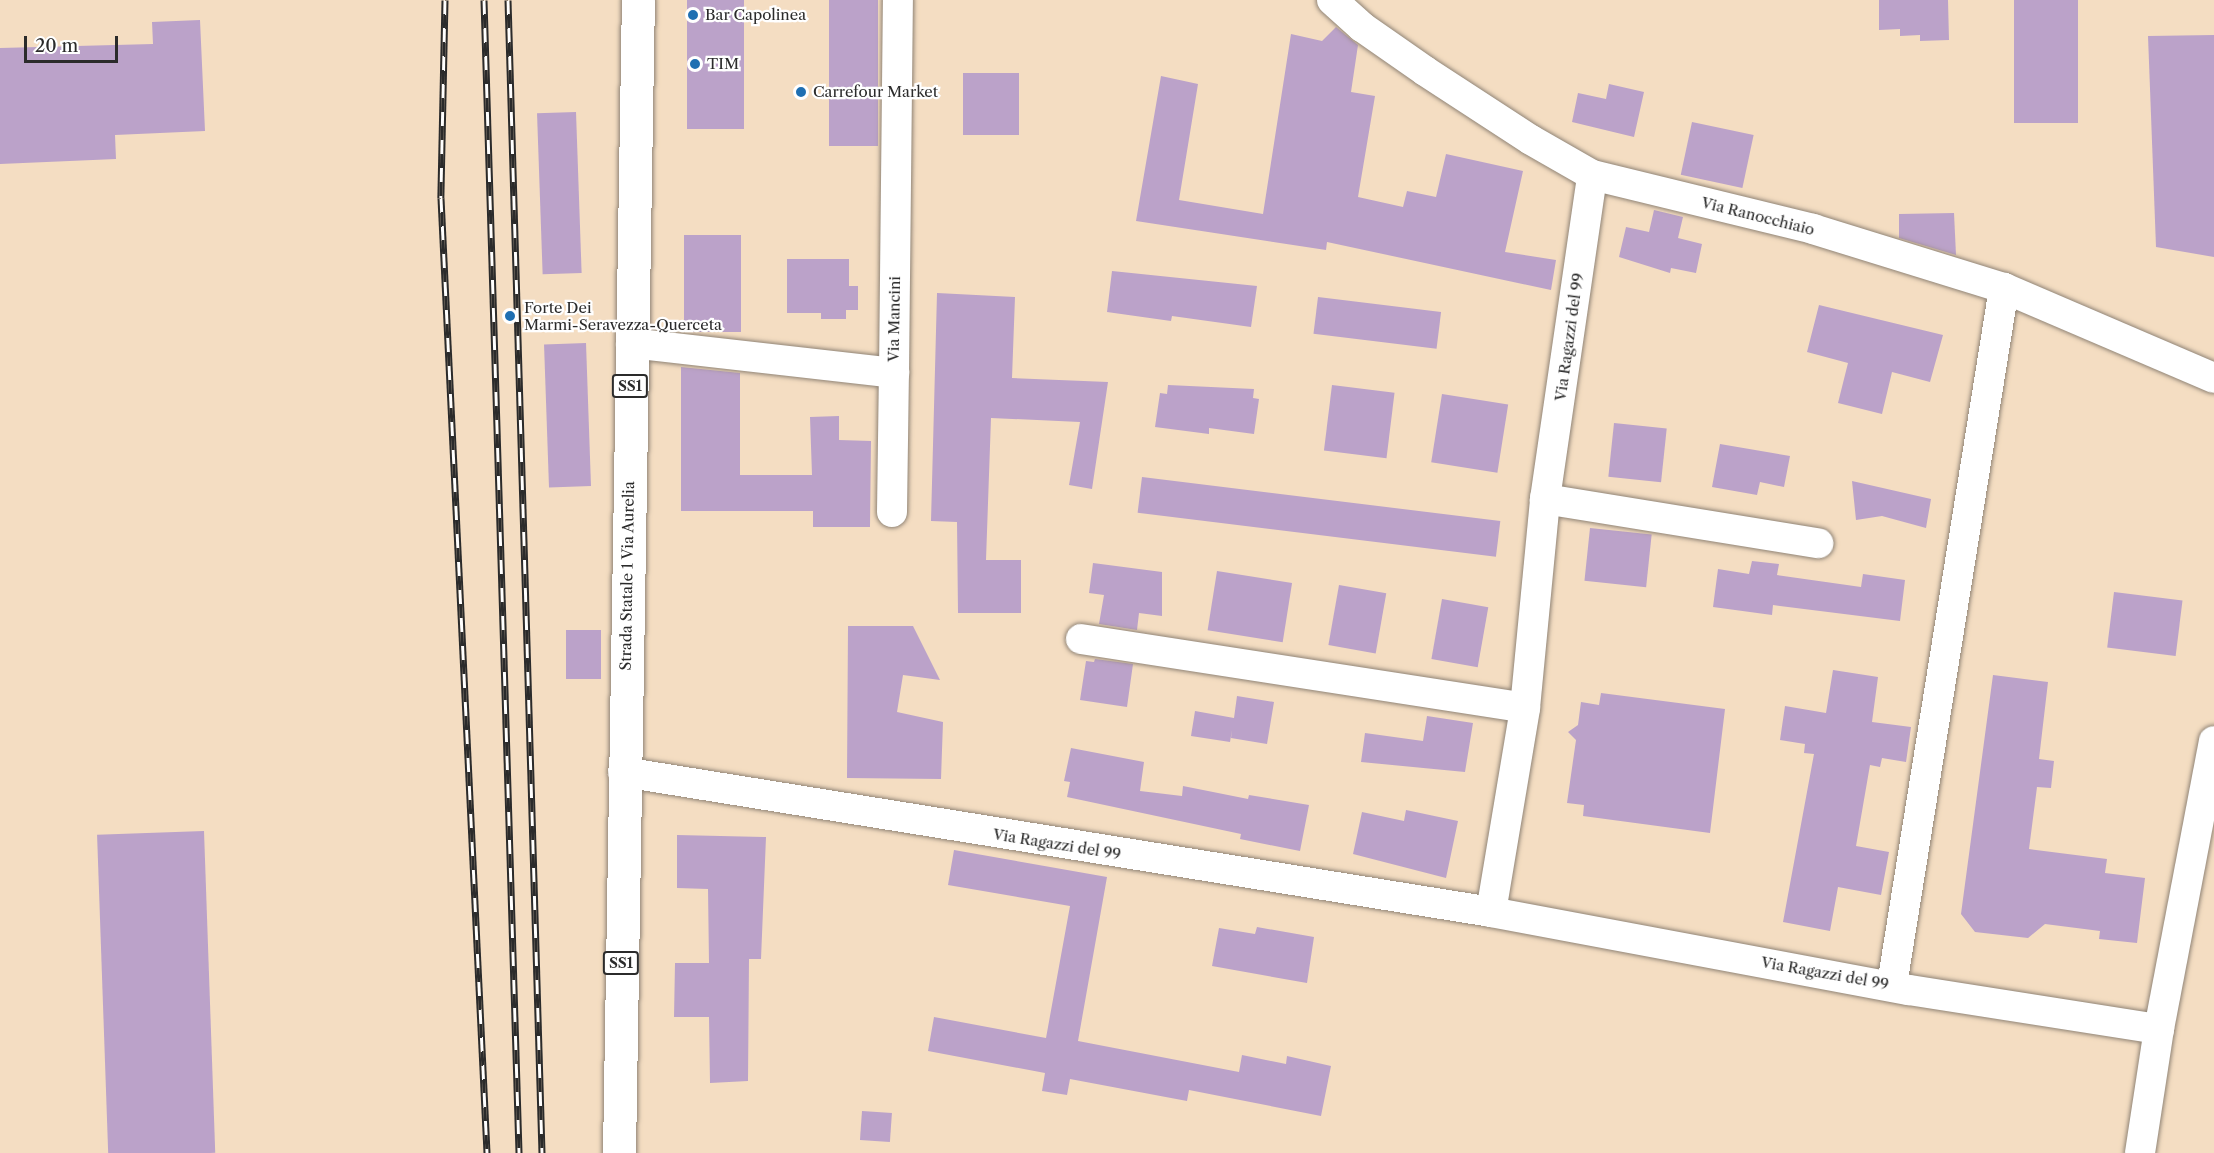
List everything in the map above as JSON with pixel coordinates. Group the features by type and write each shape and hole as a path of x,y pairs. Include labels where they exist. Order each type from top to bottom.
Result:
{"main road":[{"name":"Strada Statale 1 Via Aurelia","path":"618,1153 638,0"}],"street":[{"name":"Via Mancini","path":"631,343 894,373 898,0"},
{"name":"Via Ranocchiaio","path":"1332,0 1362,27 1425,71 1531,140 1592,175 1813,229 2004,288 2214,378"},
{"name":"Via Ragazzi del 99","path":"1491,912 1525,708 1545,499 1592,175"},
{"path":"1892,985 2004,288"},
{"path":"892,512 894,373"},
{"path":"1545,499 1818,543"},
{"path":"1081,639 1525,708"},
{"path":"2140,1153 2159,1029 2214,741"},
{"name":"Via Ragazzi del 99","path":"623,772 798,799 1046,843 1491,912 1892,985 2159,1029"},
{"path":"2126,1153 2145,1113"}],"building":[{"path":"687,0 744,0 744,129 687,129"},
{"path":"829,0 878,0 878,146 829,146"},
{"path":"1879,0 1948,0 1949,40 1920,41 1920,35 1900,36 1900,29 1879,30"},
{"path":"2014,0 2078,0 2078,123 2014,123"},
{"path":"200,20 205,131 115,135 116,159 0,164 0,48 153,44 152,22"},
{"path":"1336,27 1358,45 1351,92 1375,96 1358,197 1403,207 1407,191 1436,197 1446,154 1523,171 1505,252 1556,260 1551,290 1327,242 1326,250 1136,221 1161,76 1198,84 1179,200 1263,214 1291,34 1322,41"},
{"path":"2214,35 2214,257 2156,247 2148,36"},
{"path":"963,73 1019,73 1019,135 963,135"},
{"path":"1609,84 1644,92 1634,137 1572,122 1578,93 1606,99"},
{"path":"576,112 582,273 543,274 537,113"},
{"path":"1692,122 1754,135 1742,188 1681,175"},
{"path":"1654,210 1683,217 1678,238 1702,244 1696,273 1671,268 1670,273 1619,257 1626,227 1649,232"},
{"path":"1954,213 1956,255 1899,238 1899,214"},
{"path":"684,235 741,235 741,332 684,332"},
{"path":"787,259 849,259 849,286 858,286 858,310 846,310 846,319 821,319 821,313 787,313"},
{"path":"1112,271 1257,286 1251,327 1172,316 1171,321 1107,312"},
{"path":"937,293 1015,297 1012,378 1108,382 1092,489 1069,485 1080,422 991,418 986,560 1021,560 1021,613 958,613 957,522 931,521"},
{"path":"1318,297 1441,312 1437,349 1313,334"},
{"path":"1819,305 1943,335 1930,382 1892,372 1882,414 1838,403 1848,363 1807,352"},
{"name":"Forte Dei Marmi-Seravezza-Querceta","path":"586,343 591,486 549,487 544,344"},
{"path":"681,367 740,373 740,475 812,475 810,417 839,416 839,440 871,441 870,527 813,527 813,511 681,511"},
{"path":"1168,385 1254,389 1253,398 1259,399 1254,434 1209,428 1209,434 1155,427 1160,393 1167,394"},
{"path":"1332,385 1395,393 1386,458 1324,451"},
{"path":"1442,394 1508,404 1497,473 1431,462"},
{"path":"1614,423 1667,429 1661,482 1608,477"},
{"path":"1720,444 1790,456 1784,487 1760,482 1757,495 1712,487"},
{"path":"1142,477 1500,521 1496,557 1138,513"},
{"path":"1852,481 1931,499 1926,528 1882,516 1856,520"},
{"path":"1590,528 1652,534 1646,587 1584,581"},
{"path":"1752,561 1779,564 1777,575 1861,587 1863,574 1905,580 1900,621 1773,605 1772,615 1713,607 1718,569 1749,574"},
{"path":"1093,563 1162,572 1162,616 1139,613 1137,630 1099,624 1104,595 1089,593"},
{"path":"1217,571 1292,583 1283,642 1208,630"},
{"path":"1339,585 1386,593 1376,653 1328,645"},
{"path":"2114,592 2182,600 2176,656 2107,648"},
{"path":"1442,599 1488,607 1478,667 1431,659"},
{"path":"848,626 913,626 940,680 903,675 897,712 943,722 941,779 847,778"},
{"path":"566,630 601,630 601,679 566,679"},
{"path":"1095,659 1133,664 1127,707 1080,700 1086,661 1094,662"},
{"path":"1833,670 1878,677 1872,722 1911,727 1906,762 1882,758 1880,767 1870,765 1856,846 1889,852 1881,895 1838,887 1830,931 1783,922 1814,754 1804,753 1805,744 1780,740 1785,706 1826,713"},
{"path":"1993,675 2048,682 2039,759 2054,761 2051,788 2037,787 2029,849 2107,859 2105,873 2145,878 2137,943 2099,939 2100,931 2045,924 2028,938 1975,932 1961,914"},
{"path":"1601,693 1725,709 1710,833 1583,816 1584,805 1567,803 1576,740 1568,732 1578,725 1581,702 1599,705"},
{"path":"1237,696 1274,702 1267,744 1231,738 1232,730 1230,742 1191,736 1195,711 1234,718"},
{"path":"1427,716 1473,723 1465,772 1361,762 1365,733 1423,741"},
{"path":"1071,748 1144,762 1140,791 1182,796 1183,786 1248,799 1249,795 1309,805 1300,851 1240,839 1241,834 1067,797 1070,782 1064,781"},
{"path":"1406,810 1458,821 1446,878 1353,854 1362,812 1404,821"},
{"path":"204,831 215,1153 108,1153 97,835"},
{"path":"677,835 766,837 761,959 749,959 748,1081 710,1083 709,1017 674,1017 675,963 709,963 708,889 677,888"},
{"path":"954,850 1107,877 1078,1041 1239,1072 1242,1055 1286,1064 1287,1056 1331,1066 1321,1116 1189,1090 1187,1101 1070,1079 1067,1095 1042,1091 1045,1073 928,1051 934,1017 1046,1038 1070,906 948,885"},
{"path":"1257,927 1314,937 1307,983 1212,966 1219,928 1255,934"},
{"path":"862,1111 892,1113 890,1142 860,1140"}],"railway":[{"path":"445,0 441,198 487,1153"},
{"path":"484,0 519,1153"},
{"path":"508,0 542,1153"}],"place":[{"name":"Bar Capolinea","path":"693,15"},
{"name":"TIM","path":"695,64"},
{"name":"Carrefour Market","path":"801,92"},
{"name":"Forte Dei Marmi-Seravezza-Querceta","path":"510,316"}]}
